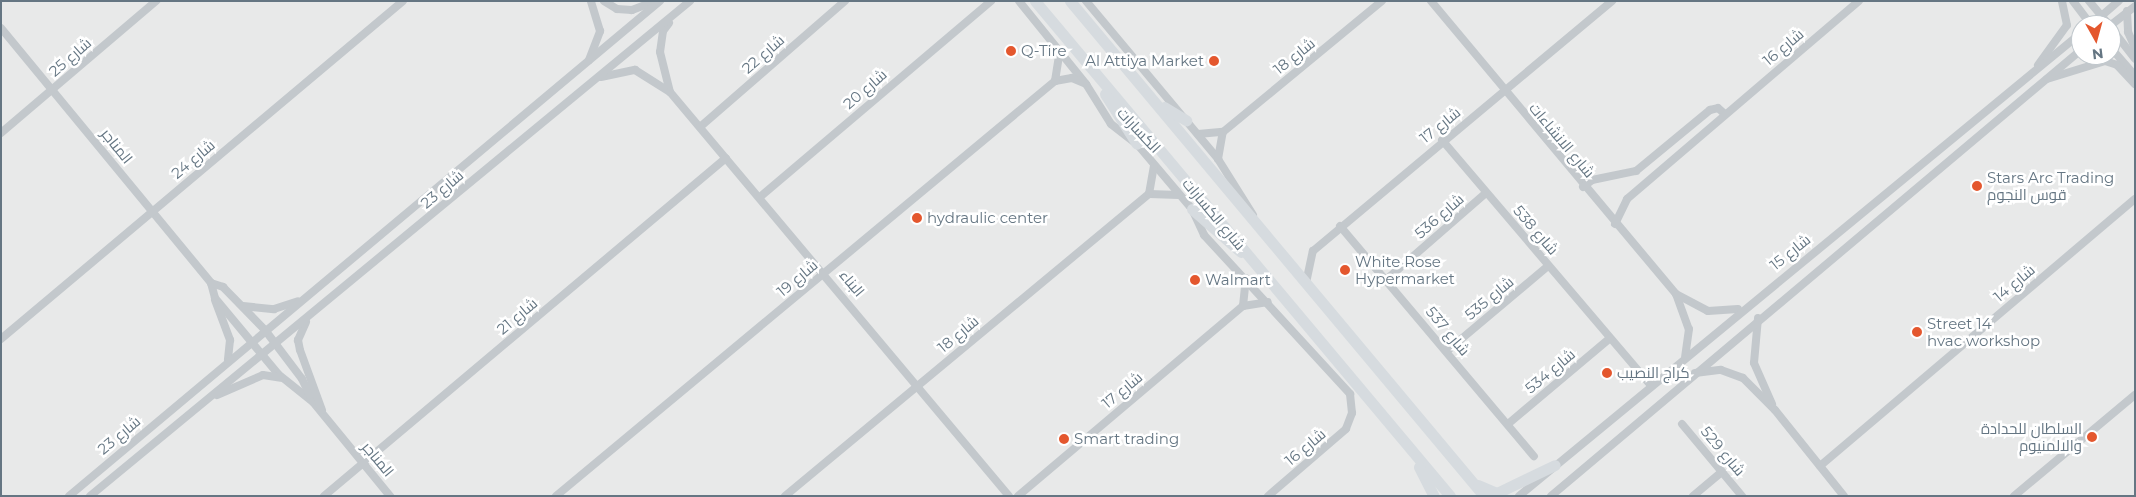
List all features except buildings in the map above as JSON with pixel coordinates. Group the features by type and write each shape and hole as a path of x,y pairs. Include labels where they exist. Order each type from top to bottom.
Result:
{"street":[{"name":"شارع 25","path":"1,133 156,1"},
{"name":"شارع 24","path":"1,339 403,1"},
{"path":"588,63 600,31 590,1"},
{"path":"604,1 617,9 632,10 658,1"},
{"name":"شارع 23","path":"69,496 265,330 588,63 658,1"},
{"name":"شارع 23","path":"90,496 690,1"},
{"name":"شارع 22","path":"700,127 845,1"},
{"name":"الكسارات","path":"1019,1 1086,84 1111,124 1137,144 1192,209 1204,235 1345,385 1352,413"},
{"name":"شارع الكسارات","path":"1035,1 1101,83 1251,258 1411,452 1450,496"},
{"name":"شارع الكسارات","path":"1070,1 1255,221 1461,473 1484,496"},
{"path":"1086,1 1218,159 1244,195 1255,221"},
{"name":"شارع 18","path":"1223,132 1382,1"},
{"name":"شارع الانشاءات","path":"1431,1 1583,187 1676,294 1689,329 1685,357"},
{"name":"شارع 17","path":"1306,283 1313,251 1340,226 1612,1"},
{"name":"شارع 16","path":"1615,224 1627,199 1859,1"},
{"path":"2038,66 2044,51 2067,25 2062,1"},
{"path":"2073,1 2084,15"},
{"path":"2089,1 2100,15"},
{"path":"2104,15 2119,1"},
{"name":"شارع 20","path":"760,198 989,2"},
{"path":"2121,16 2135,6"},
{"path":"2127,11 2128,32 2135,48"},
{"path":"670,92 661,42 663,31 676,13"},
{"name":"المناجر","path":"1,28 211,283 230,340 227,362"},
{"name":"شارع 15","path":"1519,496 1744,307 2071,41"},
{"path":"2121,41 2135,59"},
{"path":"1060,50 1055,81 1072,78 1086,84"},
{"name":"شارع 15","path":"1551,496 1758,318 2071,59"},
{"path":"2121,60 2135,76"},
{"path":"2047,79 2105,61 2117,65 2135,84"},
{"name":"البناء","path":"599,77 634,70 670,92 919,384 1009,496"},
{"name":"شارع 19","path":"556,496 1055,81"},
{"path":"1101,83 1137,144"},
{"path":"1156,103 1186,120"},
{"path":"1583,187 1592,180 1636,171 1710,110 1718,108 1725,114"},
{"path":"1198,134 1223,132 1218,159"},
{"name":"شارع 538","path":"1442,140 1610,338"},
{"name":"شارع 21","path":"324,496 726,158"},
{"path":"1154,166 1149,194 1180,195"},
{"name":"شارع 536","path":"1387,279 1486,193"},
{"name":"شارع 18","path":"785,496 1149,194"},
{"name":"شارع 14","path":"1820,466 2135,199"},
{"path":"1192,209 1251,258"},
{"name":"شارع 537","path":"1340,226 1387,279 1534,456"},
{"name":"شارع 535","path":"1447,351 1548,266"},
{"path":"1246,278 1243,306 1268,302"},
{"name":"المناجر","path":"211,283 223,287 265,330 313,402 390,496"},
{"name":"شارع الانشاءات","path":"1676,294 1719,313 1744,307"},
{"name":"المناجر","path":"215,298 284,379 313,402"},
{"name":"شارع 23","path":"243,306 274,309 302,300"},
{"name":"شارع 17","path":"1018,496 1243,306"},
{"name":"المناجر","path":"310,316 298,340 325,417"},
{"path":"1758,318 1754,363 1775,410"},
{"path":"1610,338 1650,386"},
{"name":"شارع 534","path":"1508,424 1610,338"},
{"path":"1695,373 1721,370 1738,375 1775,410 1844,496"},
{"name":"شارع 23","path":"211,398 263,375 284,379"},
{"path":"2014,496 2135,395"},
{"name":"شارع 16","path":"1268,496 1340,435 1352,413"},
{"name":"شارع 529","path":"1682,424 1742,496"},
{"path":"1411,452 1434,496"},
{"path":"1461,473 1497,493 1555,465"},
{"path":"1693,496 1722,472"}],"shaded area":[{"path":"1,1 2135,1 2135,496 1,496"}],"place":[{"name":"Q-Tire","path":"1011,51"},
{"name":"Al Attiya Market","path":"1214,61"},
{"name":"Stars Arc Trading قوس النجوم","path":"1977,186"},
{"name":"hydraulic center","path":"917,218"},
{"name":"White Rose Hypermarket","path":"1345,270"},
{"name":"Walmart","path":"1195,280"},
{"name":"Street 14 hvac workshop","path":"1917,332"},
{"name":"كراج النصيب","path":"1607,373"},
{"name":"السلطان للحدادة والالمنيوم","path":"2092,437"},
{"name":"Smart trading","path":"1064,439"}]}
